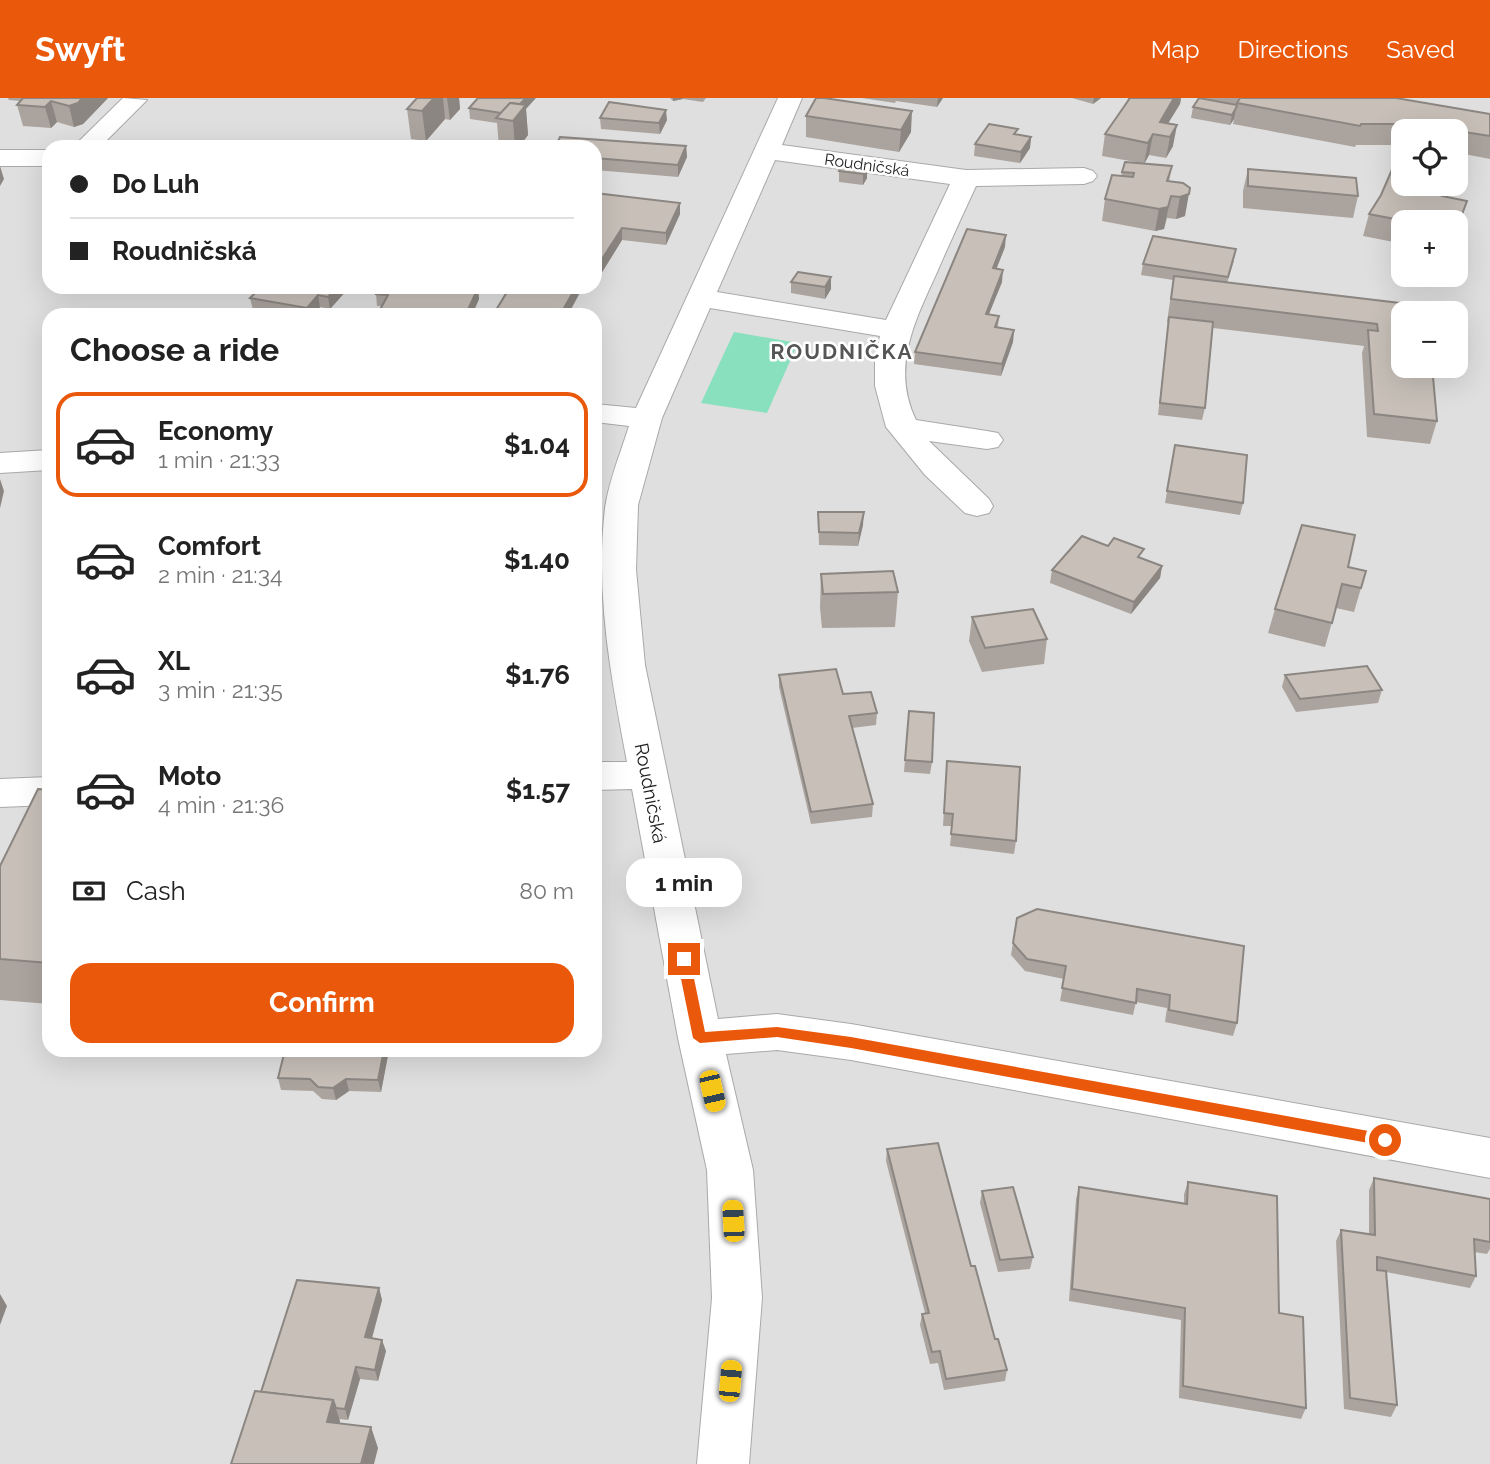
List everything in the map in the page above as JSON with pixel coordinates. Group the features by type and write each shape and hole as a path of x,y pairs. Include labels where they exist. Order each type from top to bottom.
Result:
{"street":[{"name":"Roudničská","path":"723,1464 737,1298 730,1170 700,1038 627,665 619,570 622,505 648,418 790,98"},
{"path":"93,140 135,100"},
{"name":"Roudničská","path":"768,151 966,178 1084,176"},
{"path":"0,158 42,158"},
{"path":"966,178 896,330 888,356 889,379 902,427 919,451 977,506"},
{"path":"701,298 896,330"},
{"path":"602,414 648,418"},
{"path":"902,427 987,440"},
{"path":"0,463 42,460"},
{"path":"602,776 647,775"},
{"path":"0,793 42,791"},
{"path":"700,1038 777,1032 851,1042 1490,1158"}],"shaded area":[{"path":"0,98 1490,98 1490,1464 0,1464"}],"green space":[{"path":"734,332 798,343 767,413 701,403"}],"building":[{"path":"23,98 82,98 78,103 69,106 51,101 45,107 17,105"},
{"path":"417,98 434,98 422,111 407,109"},
{"path":"478,98 526,98 520,104 510,103 501,113 469,108"},
{"path":"816,98 912,111 901,130 806,116"},
{"path":"1130,98 1174,98 1160,122 1177,125 1170,137 1153,134 1148,143 1105,134"},
{"path":"1199,98 1237,105 1232,115 1193,107"},
{"path":"1240,98 1396,98 1490,114 1490,136 1468,133 1468,119 1391,119 1391,124 1360,126 1237,103"},
{"path":"609,102 666,110 659,123 600,118"},
{"path":"510,103 526,105 513,121 496,118"},
{"path":"989,124 1018,129 1014,134 1031,137 1021,152 975,144"},
{"path":"560,137 602,140 558,140"},
{"path":"602,140 686,146 678,165 602,159"},
{"path":"1125,162 1172,166 1167,181 1183,183 1190,188 1189,194 1171,196 1168,207 1159,209 1105,199 1112,175 1133,177 1134,173 1122,172"},
{"path":"843,164 867,167 863,174 839,171"},
{"path":"1248,169 1356,178 1358,196 1248,186"},
{"path":"1391,172 1391,196 1442,196 1467,201 1464,210 1391,210 1391,218 1369,214"},
{"path":"602,194 680,203 666,233 622,228 602,259"},
{"path":"967,229 1006,235 993,268 1003,270 986,314 999,316 995,327 1014,330 1002,364 915,352"},
{"path":"1153,236 1236,249 1228,277 1143,264"},
{"path":"798,272 831,277 825,287 791,282"},
{"path":"1174,276 1391,302 1391,378 1433,378 1437,421 1374,414 1368,330 1378,331 1377,324 1171,299"},
{"path":"254,294 331,294 328,297 318,295 307,308 250,298"},
{"path":"376,294 475,294 469,308 381,308 388,295"},
{"path":"506,294 572,294 564,308 497,308"},
{"path":"1169,317 1213,322 1205,408 1160,403"},
{"path":"1175,445 1247,455 1243,503 1167,491"},
{"path":"818,512 864,512 859,533 819,532"},
{"path":"1302,525 1355,535 1348,567 1366,571 1361,588 1342,584 1332,623 1275,609"},
{"path":"1082,536 1108,546 1114,538 1144,549 1138,557 1162,566 1134,602 1052,570"},
{"path":"893,571 898,592 823,594 821,574"},
{"path":"1033,609 1047,639 985,648 972,617"},
{"path":"1367,666 1382,690 1300,699 1285,675"},
{"path":"836,669 843,694 871,692 877,713 849,716 873,804 811,812 779,675"},
{"path":"909,711 934,713 932,762 905,760"},
{"path":"947,761 1020,767 1016,841 951,834 953,814 944,813"},
{"path":"38,789 42,789 42,962 0,959 0,866"},
{"path":"1037,909 1244,946 1237,1023 1169,1010 1170,995 1137,989 1136,1003 1062,988 1066,966 1027,959 1013,943 1017,918"},
{"path":"283,1057 383,1057 378,1080 346,1079 333,1088 318,1087 310,1079 278,1078"},
{"path":"938,1143 971,1266 975,1266 995,1339 998,1339 1007,1370 946,1379 940,1351 932,1352 922,1314 929,1313 887,1149"},
{"path":"1374,1178 1490,1199 1490,1242 1474,1239 1476,1276 1377,1257 1377,1270 1386,1271 1397,1405 1350,1398 1341,1230 1375,1235"},
{"path":"1188,1182 1277,1196 1279,1313 1303,1317 1306,1408 1183,1386 1185,1308 1072,1289 1079,1187 1187,1204"},
{"path":"1013,1187 1033,1257 1000,1260 982,1191"},
{"path":"297,1280 379,1288 365,1337 382,1340 375,1370 356,1367 345,1409 336,1408 333,1400 261,1392"},
{"path":"255,1391 333,1400 327,1422 371,1427 361,1464 231,1464"}],"district":[{"name":"ROUDNIČKA","path":"842,351"}],"route":[{"path":"684,959 700,1038 777,1032 851,1042 1385,1140"}]}
